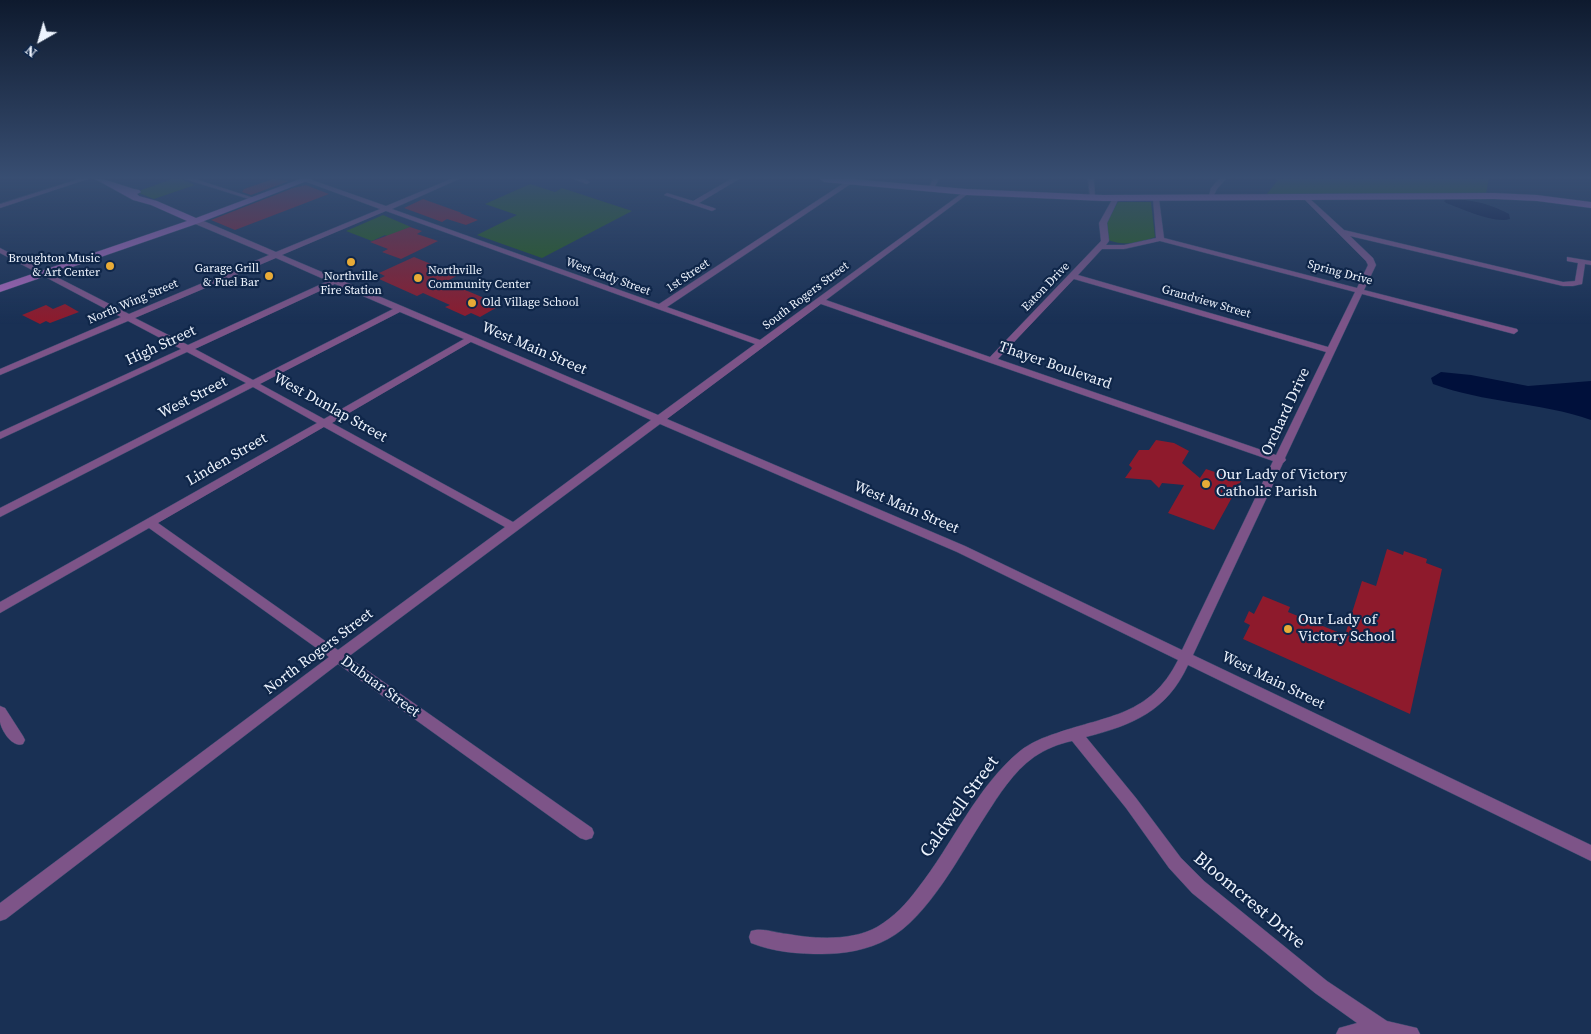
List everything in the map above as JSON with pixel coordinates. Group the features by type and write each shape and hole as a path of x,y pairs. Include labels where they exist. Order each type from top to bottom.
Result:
{"street":[{"path":"0,289 178,227"},
{"name":"West Main Street","path":"211,227 469,340 961,549 1591,853"},
{"name":"North Wing Street","path":"0,372 342,227"},
{"name":"West Cady Street","path":"437,227 762,344"},
{"name":"1st Street","path":"661,308 781,227"},
{"name":"South Rogers Street","path":"660,420 919,227"},
{"path":"1100,247 1104,241 1103,227"},
{"path":"1100,247 1124,247 1160,239 1159,227"},
{"name":"Orchard Drive","path":"1186,658 1281,460 1372,262 1336,227"},
{"path":"1341,232 1558,283 1573,284 1580,280 1582,262"},
{"name":"Spring Drive","path":"1160,239 1514,331"},
{"name":"Eaton Drive","path":"992,360 1100,247"},
{"name":"West Dunlap Street","path":"0,250 324,421 515,528"},
{"path":"1570,259 1591,264"},
{"name":"Grandview Street","path":"1074,276 1332,351"},
{"name":"High Street","path":"0,436 334,281"},
{"name":"Thayer Boulevard","path":"820,301 1281,460"},
{"name":"West Street","path":"0,514 399,309"},
{"name":"Linden Street","path":"0,608 324,421 469,340"},
{"name":"North Rogers Street","path":"0,913 338,657 660,420"},
{"name":"Dubuar Street","path":"149,522 586,833"},
{"name":"Caldwell Street","path":"758,937 784,944 837,945 862,940 884,932 908,913 921,897 1008,771 1029,753 1044,744 1115,723 1140,711 1174,681 1186,658"},
{"path":"0,712 18,740"},
{"name":"Bloomcrest Drive","path":"1075,734 1131,803 1175,863 1198,887 1321,987 1384,1030 1411,1034"},
{"path":"1345,1034 1367,1030 1384,1030"}],"green space":[{"path":"355,227 410,227 388,237 385,235 372,241 346,231"},
{"path":"492,227 601,227 542,258 477,235"},
{"path":"1105,227 1154,227 1155,237 1144,241 1120,243 1108,240"}],"water":[{"path":"1441,372 1471,375 1528,386 1591,381 1591,420 1552,409 1472,395 1433,384 1431,378"}],"building":[{"path":"228,227 242,227 235,230"},
{"path":"409,227 422,231 417,234 438,241 401,259 382,252 388,249 370,242"},
{"path":"414,257 458,275 446,282 501,305 480,317 471,313 465,316 445,307 450,305 423,293 417,296 379,279 385,276 379,273"},
{"path":"65,304 79,312 50,323 46,321 40,324 22,315 46,305 53,309"},
{"name":"Our Lady of Victory Catholic Parish","path":"1156,440 1174,443 1189,451 1182,463 1200,478 1206,469 1241,481 1214,530 1168,513 1184,485 1162,483 1159,488 1151,480 1125,478 1132,468 1129,465 1139,450 1149,450"},
{"name":"Our Lady of Victory School","path":"1387,549 1403,555 1404,551 1427,559 1426,563 1442,569 1410,714 1243,639 1250,625 1244,622 1249,611 1254,614 1263,596 1290,607 1288,612 1345,635 1362,581 1376,586"}],"place":[{"name":"Northville Fire Station","path":"351,262"},
{"name":"Broughton Music & Art Center","path":"110,266"},
{"name":"Garage Grill & Fuel Bar","path":"269,276"},
{"name":"Northville Community Center","path":"418,278"},
{"name":"Old Village School","path":"472,303"},
{"name":"Our Lady of Victory Catholic Parish","path":"1206,484"},
{"name":"Our Lady of Victory School","path":"1288,629"}]}
